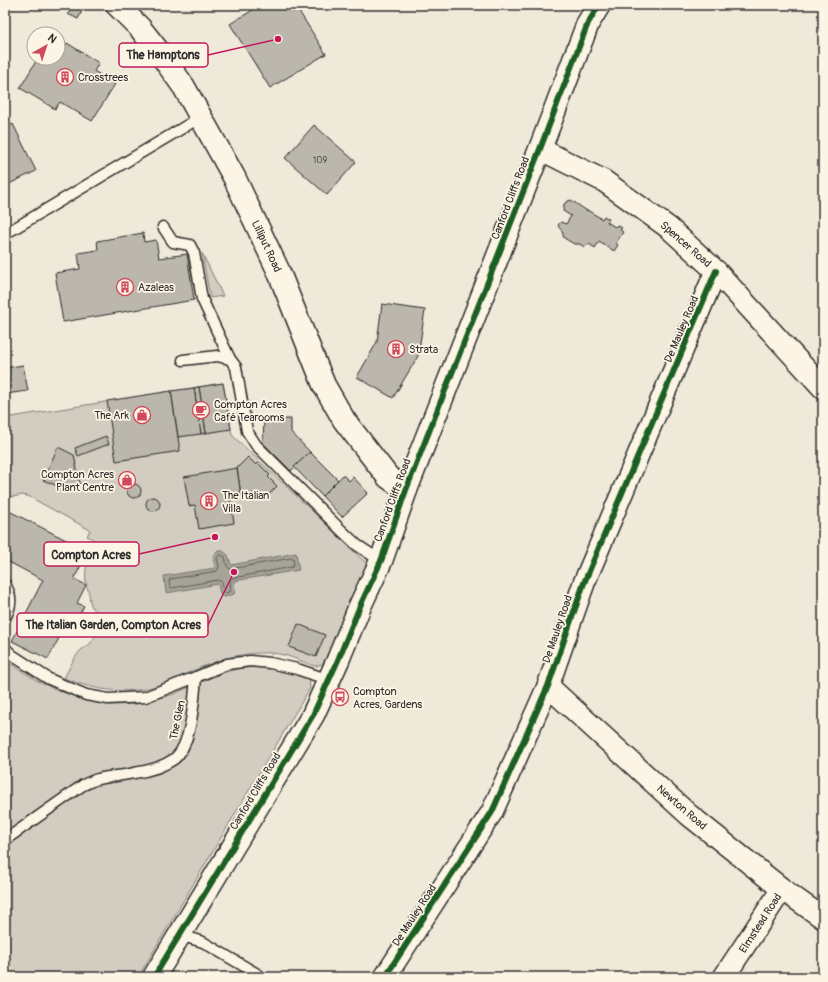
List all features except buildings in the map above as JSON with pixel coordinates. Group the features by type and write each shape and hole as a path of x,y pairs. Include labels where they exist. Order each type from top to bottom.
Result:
{"street":[{"name":"Lilliput Road","path":"117,5 140,28 159,52 184,87 202,117 234,177 270,251 324,385 344,420 388,477 406,490"},
{"name":"Canford Cliffs Road","path":"154,977 313,715 381,561 406,490 588,23 599,5"},
{"name":"Spencer Road","path":"540,149 604,182 669,228 716,271 823,388"},
{"name":"De Mauley Road","path":"385,977 492,812 548,686 584,583 716,271"},
{"name":"Newton Road","path":"548,686 689,815 782,889 823,918"},
{"name":"Elmstead Road","path":"724,977 782,889"}],"lane":[{"path":"5,234 202,117"},
{"path":"163,227 173,242 190,245 194,253 202,299 230,359 236,367 247,431 256,445 357,545 381,561"},
{"path":"183,360 216,356 230,359"},
{"path":"5,584 9,591 11,600 5,618"},
{"path":"5,648 12,655 49,680 86,695 108,699 145,697 227,664 250,661 270,663 297,669 329,680"},
{"name":"The Glen","path":"5,840 83,785 98,779 160,767 175,758 182,751 187,737 193,710 196,677"},
{"path":"179,935 203,942 259,975"}],"shaded area":[{"path":"202,253 223,296 210,298"},
{"path":"223,383 232,435 367,564 325,663 316,666 279,654 248,654 226,658 150,688 125,691 100,689 64,678 78,654 82,649 90,644 98,631 101,622 100,613 92,608 86,582 89,549 93,539 87,536 90,530 28,496 21,495 5,497 5,418"},
{"path":"5,660 36,680 57,690 80,698 111,705 137,704 171,695 222,673 245,668 258,667 285,670 309,678 310,688 138,977 5,977"}],"water":[{"path":"218,551 223,551 228,555 231,565 296,553 299,570 234,581 234,594 225,597 220,593 218,584 166,593 164,576 215,568 213,557"}],"cycle path":[{"path":"154,977 313,715 381,561 406,490 588,23 599,5"},
{"path":"385,977 492,812 548,686 584,583 716,271"}],"place":[{"name":"The Hamptons","path":"278,39"},
{"name":"Crosstrees","path":"65,77"},
{"name":"Azaleas","path":"125,287"},
{"name":"Strata","path":"396,349"},
{"name":"Compton Acres Café Tearooms","path":"201,410"},
{"name":"The Ark","path":"142,415"},
{"name":"Compton Acres Plant Centre","path":"127,480"},
{"name":"The Italian Villa","path":"209,501"},
{"name":"Compton Acres","path":"215,537"},
{"name":"The Italian Garden, Compton Acres","path":"234,572"},
{"name":"Compton Acres, Gardens","path":"340,697"}]}
